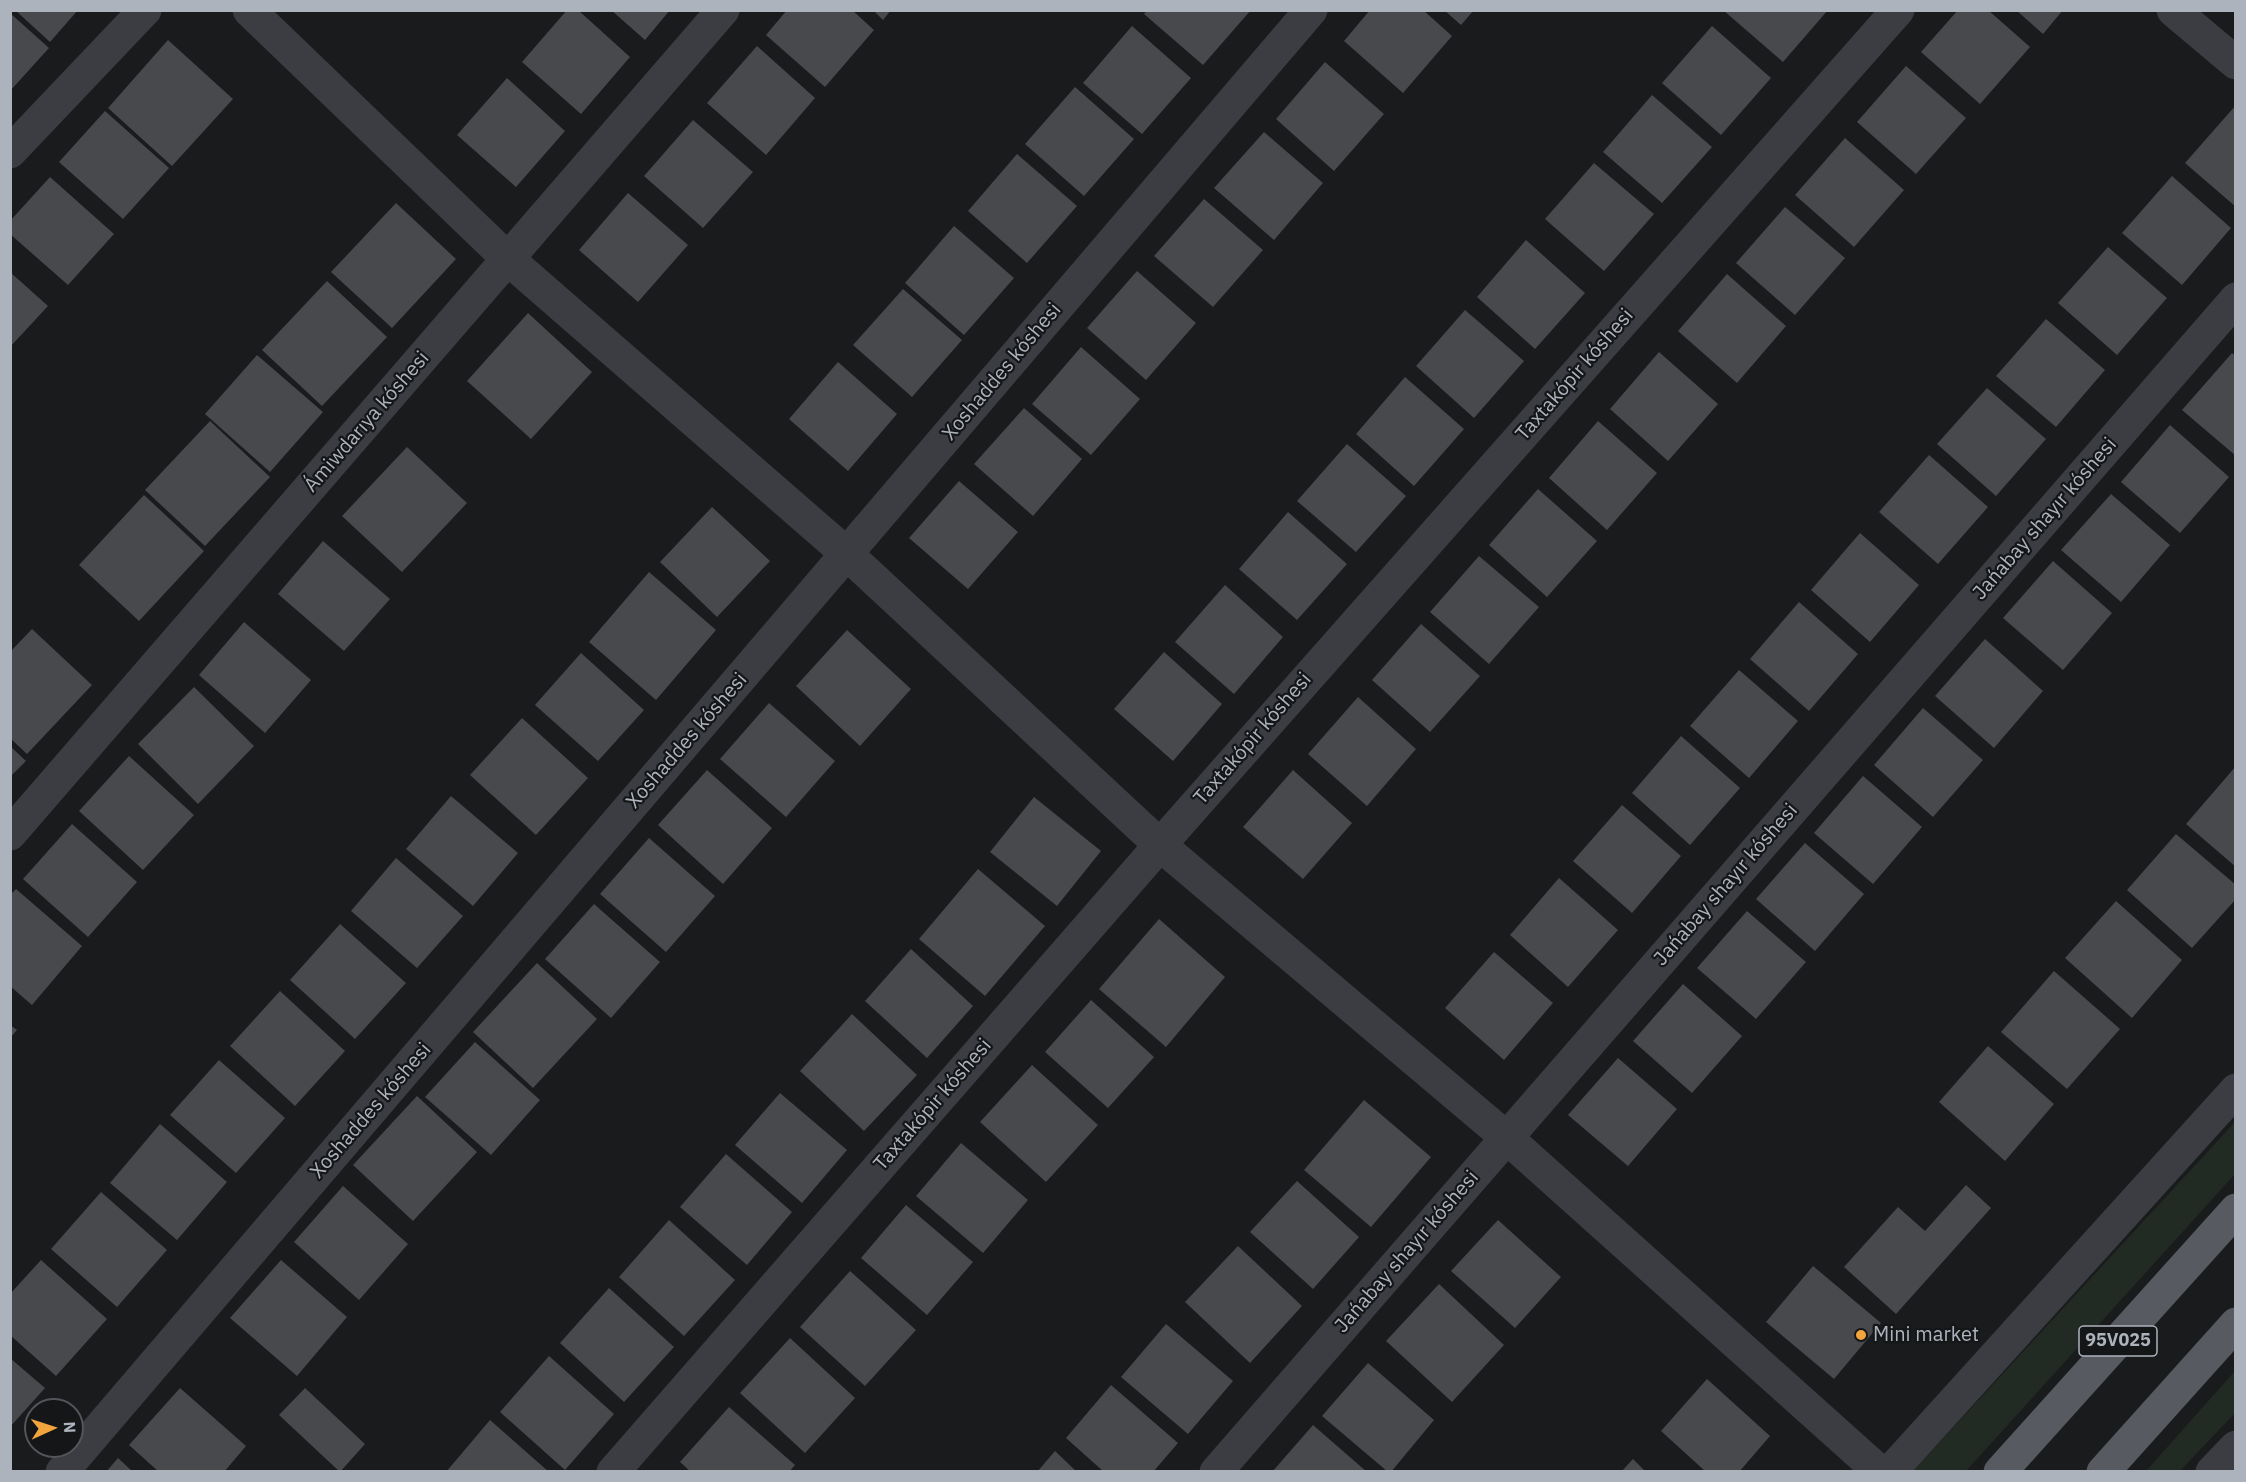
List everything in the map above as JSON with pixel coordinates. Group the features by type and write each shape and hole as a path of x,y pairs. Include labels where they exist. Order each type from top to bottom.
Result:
{"main road":[{"name":"95V025","path":"2000,1472 2235,1210"},
{"path":"2103,1472 2235,1324"}],"street":[{"path":"10,152 145,10"},
{"path":"249,10 508,259 847,554 1160,846 1507,1138 1880,1472"},
{"name":"Ámiwdarıya kóshesi","path":"10,834 723,10"},
{"name":"Xoshaddes kóshesi","path":"62,1472 1311,10"},
{"name":"Taxtakópir kóshesi","path":"613,1472 1160,846 1898,10"},
{"path":"2173,10 2235,63"},
{"name":"Jańabay shayır kóshesi","path":"1216,1472 2235,299"},
{"path":"1890,1472 2235,1090"},
{"path":"2212,1472 2235,1447"}],"shaded area":[{"path":"2235,1122 2235,1174 1966,1471 1913,1471"},
{"path":"2235,1371 2235,1413 2180,1471 2146,1471"}],"building":[{"path":"15,10 78,10 50,42"},
{"path":"567,10 578,10 630,57 581,114 522,62"},
{"path":"611,10 670,10 645,40"},
{"path":"787,10 852,10 874,30 825,87 766,35"},
{"path":"873,10 891,10 883,20"},
{"path":"1147,10 1251,10 1203,65 1144,14"},
{"path":"1370,10 1423,10 1452,36 1403,93 1344,41"},
{"path":"1444,10 1474,10 1461,25"},
{"path":"1723,10 1828,10 1783,62"},
{"path":"1958,10 1988,10 2030,47 1980,104 1921,52"},
{"path":"2016,10 2063,10 2043,34"},
{"path":"10,13 49,48 10,91"},
{"path":"1132,26 1191,78 1142,134 1083,83"},
{"path":"1712,26 1771,78 1721,135 1662,83"},
{"path":"168,40 233,99 172,166 108,108"},
{"path":"757,46 815,98 766,155 707,103"},
{"path":"1325,62 1384,114 1334,171 1276,119"},
{"path":"1906,66 1966,118 1916,174 1857,122"},
{"path":"507,78 565,131 516,187 457,135"},
{"path":"1075,87 1134,139 1084,196 1025,144"},
{"path":"1652,95 1712,147 1662,203 1603,152"},
{"path":"2236,105 2236,207 2185,163"},
{"path":"105,111 169,168 123,219 59,162"},
{"path":"693,120 753,172 703,228 644,176"},
{"path":"1264,132 1323,183 1274,240 1214,188"},
{"path":"1845,138 1904,190 1854,247 1795,195"},
{"path":"1017,154 1077,206 1027,263 968,211"},
{"path":"1594,163 1654,214 1604,271 1545,219"},
{"path":"2172,176 2231,228 2182,285 2122,233"},
{"path":"50,177 114,234 68,285 10,234 10,221"},
{"path":"628,193 688,245 638,302 579,250"},
{"path":"1204,199 1263,250 1213,307 1154,256"},
{"path":"396,203 456,259 392,328 331,272"},
{"path":"1785,207 1845,258 1795,315 1736,263"},
{"path":"954,226 1014,278 964,335 905,283"},
{"path":"1526,240 1585,293 1535,349 1477,297"},
{"path":"2108,247 2167,298 2117,355 2058,303"},
{"path":"1137,271 1196,323 1146,380 1087,328"},
{"path":"10,272 48,306 10,347"},
{"path":"1727,274 1786,326 1737,383 1678,331"},
{"path":"327,281 387,337 322,406 262,350"},
{"path":"903,289 962,340 912,397 853,345"},
{"path":"1465,310 1524,361 1474,418 1416,366"},
{"path":"528,313 592,372 531,439 467,381"},
{"path":"2046,319 2105,370 2056,427 1996,376"},
{"path":"1081,347 1140,399 1091,455 1032,404"},
{"path":"1659,352 1718,404 1668,461 1610,409"},
{"path":"2232,353 2236,356 2236,456 2182,410"},
{"path":"257,355 323,412 270,472 205,414"},
{"path":"838,362 897,414 848,471 789,419"},
{"path":"1405,377 1464,429 1414,486 1356,434"},
{"path":"1987,388 2046,439 1996,496 1937,444"},
{"path":"1024,408 1082,459 1033,516 974,464"},
{"path":"210,421 270,477 205,546 145,490"},
{"path":"1598,421 1657,473 1607,530 1549,478"},
{"path":"2170,425 2229,477 2180,533 2121,482"},
{"path":"1347,444 1406,496 1356,552 1297,501"},
{"path":"407,447 467,503 402,572 342,516"},
{"path":"1929,455 1988,507 1938,564 1879,512"},
{"path":"959,481 1018,532 968,589 909,538"},
{"path":"1538,489 1597,541 1547,597 1489,545"},
{"path":"2111,494 2170,545 2121,602 2061,550"},
{"path":"144,495 204,551 139,621 79,565"},
{"path":"712,507 770,561 717,617 660,562"},
{"path":"1288,512 1347,564 1297,620 1239,569"},
{"path":"1860,533 1919,585 1870,642 1811,590"},
{"path":"323,541 390,599 344,651 278,594"},
{"path":"1479,556 1539,607 1489,664 1430,612"},
{"path":"2053,561 2112,613 2063,670 2003,618"},
{"path":"649,572 716,630 656,700 589,642"},
{"path":"1225,585 1283,637 1234,694 1175,642"},
{"path":"1799,602 1858,654 1809,711 1750,659"},
{"path":"244,622 311,680 265,733 199,675"},
{"path":"1421,624 1480,676 1430,732 1372,680"},
{"path":"32,629 92,685 27,754 10,738 10,652"},
{"path":"847,630 911,689 860,746 796,686"},
{"path":"1985,639 2043,691 1994,748 1935,696"},
{"path":"1164,652 1222,704 1173,761 1114,709"},
{"path":"581,653 644,710 598,761 535,705"},
{"path":"1739,670 1798,721 1749,778 1690,726"},
{"path":"194,687 254,746 198,804 138,744"},
{"path":"1358,697 1416,749 1367,806 1308,754"},
{"path":"769,703 835,761 786,817 720,759"},
{"path":"1923,708 1983,760 1933,817 1874,765"},
{"path":"522,718 588,778 536,835 470,775"},
{"path":"1681,736 1740,788 1690,845 1632,793"},
{"path":"10,746 26,761 10,777"},
{"path":"129,756 194,815 143,870 79,811"},
{"path":"2236,766 2236,867 2186,824"},
{"path":"707,770 772,828 723,884 658,825"},
{"path":"1293,770 1352,823 1303,879 1243,827"},
{"path":"1863,776 1922,827 1873,884 1814,833"},
{"path":"451,796 518,853 473,906 406,849"},
{"path":"1034,797 1101,851 1057,906 990,852"},
{"path":"1622,805 1681,856 1632,913 1573,861"},
{"path":"72,824 137,882 88,937 23,879"},
{"path":"2176,834 2236,885 2236,899 2192,948 2127,890"},
{"path":"649,838 715,896 666,952 600,894"},
{"path":"1805,843 1864,894 1815,951 1756,899"},
{"path":"396,858 463,916 417,968 351,911"},
{"path":"978,869 1045,926 985,996 919,939"},
{"path":"1559,878 1618,930 1568,987 1510,935"},
{"path":"16,889 82,946 32,1005 10,986 10,895"},
{"path":"2116,901 2182,960 2132,1018 2065,958"},
{"path":"594,904 660,962 611,1018 545,959"},
{"path":"1747,911 1806,962 1756,1019 1697,968"},
{"path":"1159,919 1225,977 1166,1047 1099,989"},
{"path":"340,924 406,983 355,1039 290,980"},
{"path":"911,949 973,1006 927,1058 865,1001"},
{"path":"1494,952 1553,1003 1504,1060 1445,1008"},
{"path":"537,963 597,1019 533,1088 473,1032"},
{"path":"2054,971 2120,1029 2067,1089 2001,1032"},
{"path":"1683,984 1742,1036 1692,1093 1633,1041"},
{"path":"280,991 345,1051 295,1106 230,1046"},
{"path":"1091,1000 1154,1057 1108,1108 1045,1052"},
{"path":"852,1014 917,1075 864,1131 800,1071"},
{"path":"10,1025 17,1030 10,1038"},
{"path":"475,1042 540,1100 491,1155 425,1097"},
{"path":"1988,1046 2054,1104 2005,1161 1939,1102"},
{"path":"1618,1058 1677,1109 1628,1166 1568,1115"},
{"path":"219,1060 285,1118 236,1173 170,1115"},
{"path":"1032,1065 1098,1125 1046,1182 980,1122"},
{"path":"780,1093 847,1150 802,1203 735,1145"},
{"path":"417,1096 477,1152 413,1221 353,1165"},
{"path":"1364,1100 1431,1157 1371,1227 1304,1170"},
{"path":"160,1124 227,1182 177,1240 110,1183"},
{"path":"961,1143 1028,1200 983,1253 916,1196"},
{"path":"726,1154 792,1212 747,1265 680,1207"},
{"path":"1297,1181 1359,1237 1313,1289 1250,1232"},
{"path":"1966,1185 1991,1208 1896,1314 1844,1267 1898,1207 1925,1231"},
{"path":"343,1186 408,1244 359,1300 294,1242"},
{"path":"101,1192 167,1250 117,1307 51,1249"},
{"path":"906,1205 973,1262 927,1315 861,1258"},
{"path":"669,1220 735,1280 684,1336 619,1277"},
{"path":"1498,1220 1561,1277 1515,1328 1451,1271"},
{"path":"1238,1246 1302,1306 1250,1363 1185,1302"},
{"path":"41,1260 107,1319 56,1376 10,1335 10,1294"},
{"path":"281,1260 347,1317 297,1376 230,1318"},
{"path":"1813,1266 1881,1323 1834,1379 1766,1322"},
{"path":"850,1271 916,1330 865,1386 800,1327"},
{"path":"1439,1284 1504,1345 1452,1402 1386,1341"},
{"path":"609,1288 674,1347 624,1402 560,1343"},
{"path":"1166,1324 1233,1381 1188,1434 1121,1377"},
{"path":"790,1338 855,1398 805,1453 740,1393"},
{"path":"549,1356 614,1414 565,1470 500,1412"},
{"path":"10,1358 45,1388 36,1398 24,1398 24,1411 10,1427"},
{"path":"1368,1363 1434,1420 1391,1472 1388,1472 1322,1416"},
{"path":"1707,1379 1770,1436 1739,1472 1706,1472 1661,1431"},
{"path":"1111,1385 1178,1443 1153,1472 1104,1472 1066,1438"},
{"path":"180,1388 246,1446 224,1472 159,1472 129,1445"},
{"path":"305,1388 365,1444 340,1472 279,1415"},
{"path":"729,1407 795,1465 789,1472 691,1472 680,1462"},
{"path":"490,1420 549,1472 446,1472"},
{"path":"1313,1425 1367,1472 1272,1472"},
{"path":"1055,1451 1077,1472 1037,1472"},
{"path":"118,1458 133,1472 106,1472"},
{"path":"1633,1459 1646,1472 1621,1472"}],"place":[{"name":"Mini market","path":"1861,1335"}]}
